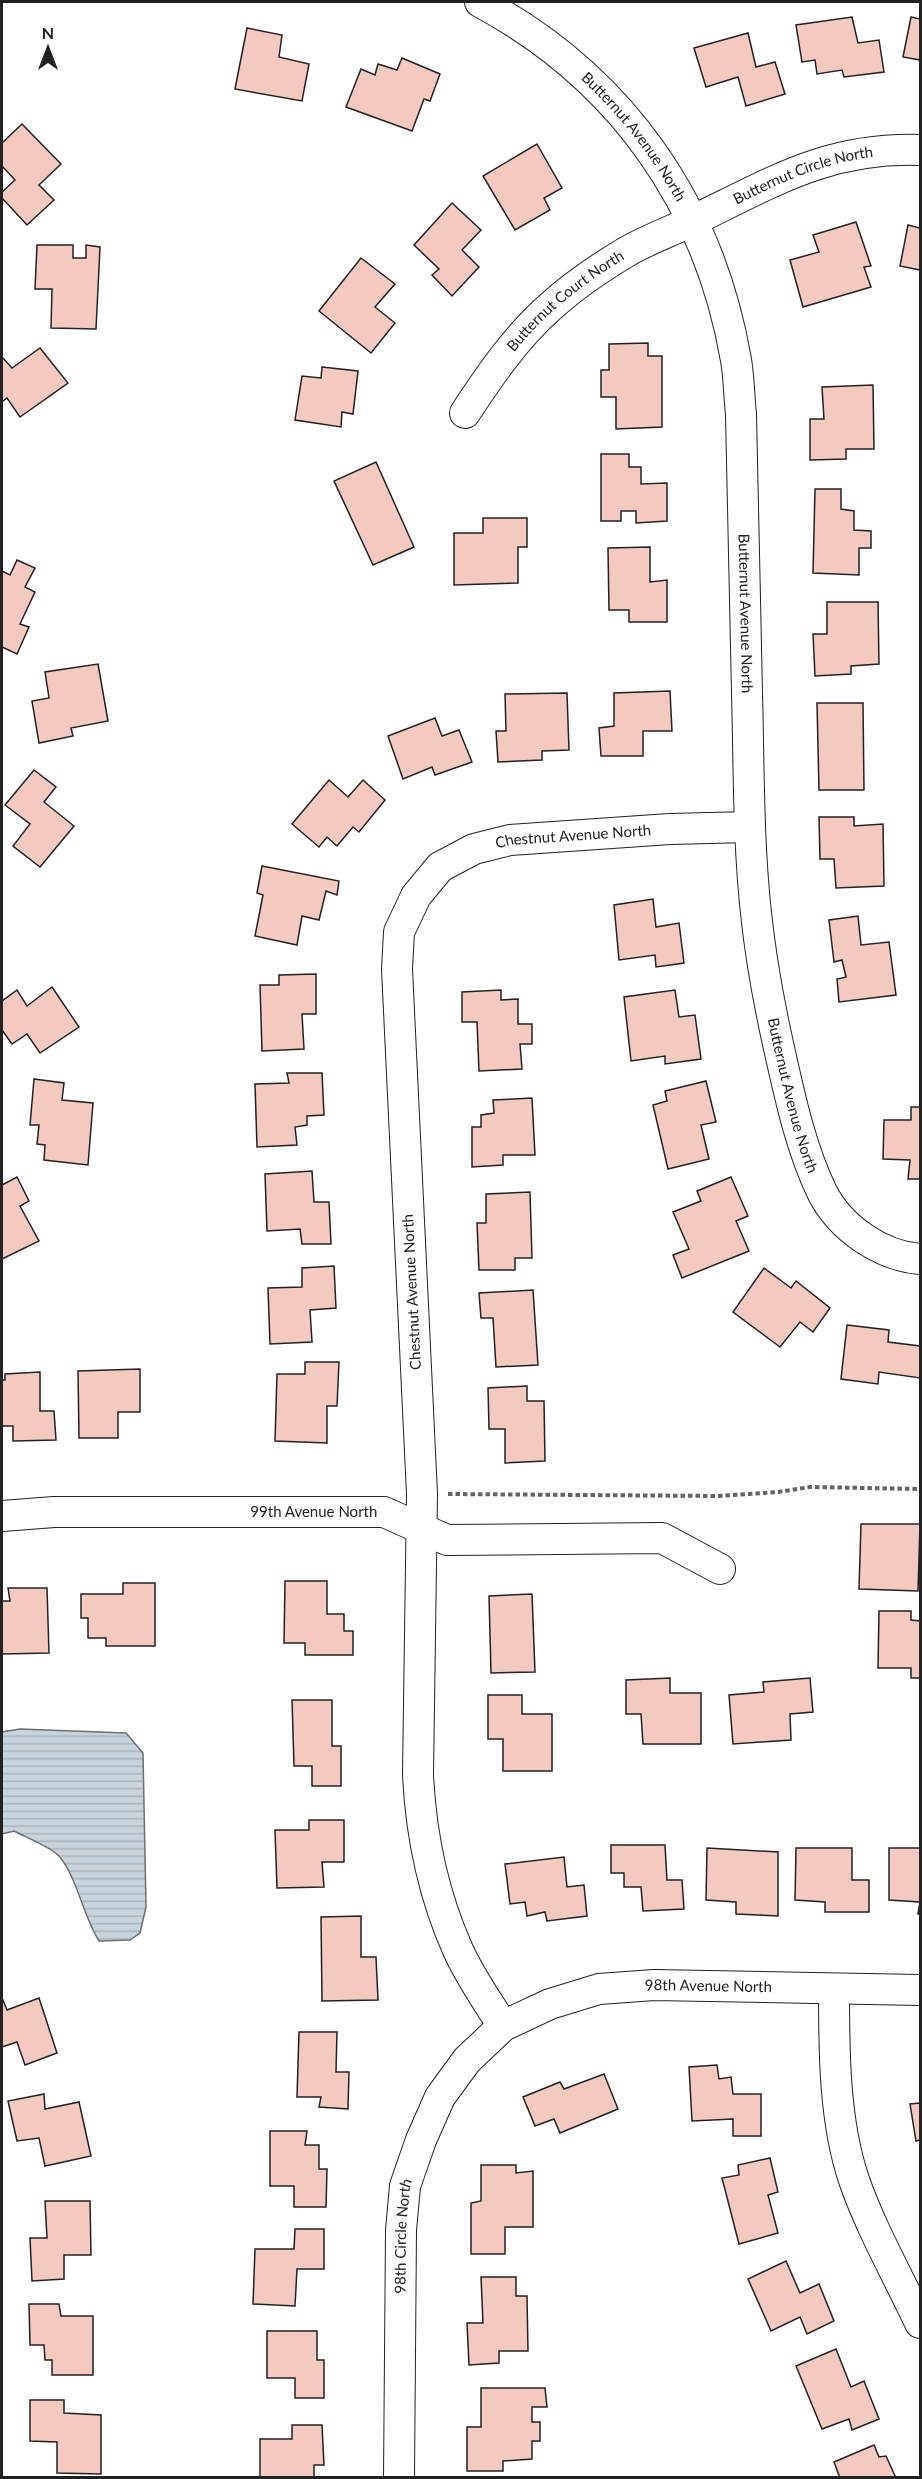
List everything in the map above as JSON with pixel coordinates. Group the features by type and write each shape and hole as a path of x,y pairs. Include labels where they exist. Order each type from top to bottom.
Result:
{"street":[{"name":"Butternut Avenue North","path":"480,2 507,16 540,39 599,87 649,145 676,189 719,288 736,362 741,414 750,827 756,911 762,959 787,1086 812,1167 823,1194 836,1213 863,1238 894,1253 921,1259"},
{"name":"Butternut Circle North","path":"691,222 780,177 835,158 892,149 921,150"},
{"name":"Butternut Court North","path":"465,413 494,370 521,336 550,306 588,277 628,251 691,222"},
{"name":"Chestnut Avenue North","path":"503,2026 459,1953 438,1900 420,1814 418,1775 422,1494 397,969 399,932 416,896 440,867 474,849 510,840 670,829 750,827"},
{"name":"99th Avenue North","path":"2,1516 66,1512 384,1512 447,1540 662,1538 720,1569"},
{"name":"98th Avenue North","path":"503,2026 550,2004 599,1989 654,1984 921,1990"},
{"path":"834,1989 834,2044 839,2112 854,2180 921,2323"},
{"name":"98th Circle North","path":"399,2478 401,2230 405,2186 421,2140 440,2097 467,2060 503,2026"}],"path":[{"path":"422,1494 717,1496 778,1492 810,1487 921,1489"}],"shaded area":[{"path":"20,1729 126,1733 143,1753 146,1907 140,1933 130,1940 99,1941 71,1875 59,1856 14,1831 2,1834 2,1732"}],"building":[{"path":"852,17 858,43 879,40 884,72 844,77 842,70 817,74 815,60 802,62 796,25"},
{"path":"911,17 920,19 920,60 903,57"},
{"path":"247,28 282,35 279,57 309,64 302,101 235,89"},
{"path":"748,33 756,67 775,62 785,94 746,106 738,77 706,87 694,48"},
{"path":"402,58 440,74 430,101 424,99 412,131 346,107 361,69 375,75 378,64 397,70"},
{"path":"22,124 61,164 39,185 54,200 27,225 2,198 2,192 15,180 2,166 2,143"},
{"path":"537,144 562,188 544,198 550,210 515,230 483,176"},
{"path":"452,203 481,230 462,250 479,267 452,296 432,275 439,269 414,245"},
{"path":"856,222 871,266 864,267 871,287 803,307 790,260 819,252 813,235"},
{"path":"908,225 920,228 920,270 900,266"},
{"path":"37,245 73,245 73,258 86,258 86,245 100,247 96,329 51,328 52,289 35,289"},
{"path":"361,258 395,284 375,307 395,323 371,353 319,311"},
{"path":"648,343 648,356 662,356 662,427 616,429 616,397 601,397 601,370 609,370 609,344"},
{"path":"40,348 68,383 20,417 7,398 2,402 2,360 3,358 12,368"},
{"path":"322,367 358,371 353,414 342,412 341,427 295,420 302,376 321,378"},
{"path":"873,385 874,449 846,449 846,459 810,460 810,419 824,419 822,387"},
{"path":"601,454 629,454 629,467 641,467 641,484 667,483 667,521 636,523 636,511 621,511 621,521 601,521"},
{"path":"376,462 414,547 373,565 334,481"},
{"path":"815,489 841,489 841,509 854,511 854,530 871,531 871,548 859,548 859,575 813,573"},
{"path":"483,518 527,518 527,547 518,547 518,583 454,585 454,533 483,533"},
{"path":"650,547 650,582 667,580 667,622 629,622 629,610 609,610 608,548"},
{"path":"17,560 35,568 25,587 35,592 20,624 29,627 17,654 2,647 2,571 10,575"},
{"path":"827,602 878,602 879,664 851,666 851,674 815,676 813,634 827,634"},
{"path":"98,664 108,721 71,728 73,736 39,743 32,701 49,698 45,672"},
{"path":"670,691 672,731 643,731 643,756 601,756 599,728 614,726 614,693"},
{"path":"567,693 569,750 542,751 542,760 498,762 496,731 506,731 505,694"},
{"path":"817,703 863,703 864,790 819,790"},
{"path":"435,718 442,736 459,730 472,762 435,775 432,767 403,779 388,736"},
{"path":"34,770 56,787 44,802 74,826 40,867 13,846 30,824 5,805"},
{"path":"329,780 348,797 363,780 385,800 359,832 353,827 337,846 327,837 319,847 292,824"},
{"path":"819,817 854,817 854,826 883,824 884,886 836,888 834,859 820,859"},
{"path":"262,866 339,881 337,895 326,891 319,920 302,916 297,945 255,936 263,895 257,893"},
{"path":"653,899 656,927 679,923 684,963 656,967 655,955 619,960 614,905"},
{"path":"858,916 861,945 889,942 896,995 839,1002 837,979 846,977 842,960 834,962 829,920"},
{"path":"316,974 316,1014 302,1014 304,1049 262,1051 260,985 279,985 279,975"},
{"path":"52,987 79,1027 40,1053 27,1034 12,1044 2,1030 2,1001 17,990 27,1006"},
{"path":"501,990 501,1000 518,999 518,1024 532,1024 532,1044 520,1044 522,1069 479,1071 477,1022 462,1022 462,992"},
{"path":"675,990 679,1017 695,1015 701,1059 665,1064 665,1056 631,1061 624,997"},
{"path":"287,1073 322,1073 324,1115 307,1116 307,1125 295,1127 297,1145 257,1147 255,1084 289,1083"},
{"path":"34,1079 64,1083 62,1100 93,1103 88,1165 44,1160 45,1145 37,1144 39,1125 30,1125"},
{"path":"706,1081 716,1122 701,1125 709,1159 668,1169 653,1105 667,1101 665,1091"},
{"path":"532,1098 535,1155 503,1155 503,1165 472,1167 472,1127 481,1127 481,1115 494,1113 493,1100"},
{"path":"911,1107 920,1107 920,1179 908,1179 910,1160 883,1159 884,1120 911,1120"},
{"path":"312,1171 314,1202 329,1202 331,1244 302,1244 300,1229 267,1231 265,1174"},
{"path":"17,1177 29,1201 20,1206 39,1241 2,1259 2,1185"},
{"path":"731,1177 748,1216 736,1221 749,1251 682,1278 673,1255 689,1249 673,1212 701,1201 697,1191"},
{"path":"530,1192 532,1258 515,1258 515,1270 479,1270 477,1223 486,1223 486,1194"},
{"path":"334,1266 336,1308 310,1310 312,1342 270,1344 268,1288 302,1287 302,1268"},
{"path":"764,1268 791,1288 796,1281 830,1308 813,1332 800,1322 780,1347 733,1312"},
{"path":"533,1290 538,1365 496,1367 493,1318 481,1318 479,1293"},
{"path":"847,1325 889,1330 888,1342 920,1346 920,1378 879,1372 878,1384 841,1379"},
{"path":"305,1362 339,1362 337,1406 327,1406 327,1443 275,1441 277,1374 305,1374"},
{"path":"140,1369 140,1412 118,1412 118,1438 79,1438 78,1371"},
{"path":"40,1372 40,1411 54,1411 56,1440 13,1441 13,1426 2,1426 2,1380 5,1380 5,1374"},
{"path":"527,1386 527,1401 544,1401 545,1461 505,1463 505,1429 489,1429 488,1388"},
{"path":"861,1524 920,1524 918,1591 859,1589"},
{"path":"285,1581 327,1581 327,1614 344,1614 344,1631 353,1631 353,1655 305,1655 305,1643 284,1643"},
{"path":"123,1583 155,1583 155,1646 106,1646 106,1638 88,1638 88,1618 81,1618 81,1594 123,1594"},
{"path":"8,1588 47,1588 49,1653 2,1654 2,1601 10,1601"},
{"path":"532,1594 535,1672 491,1673 489,1596"},
{"path":"879,1611 911,1611 911,1620 920,1621 920,1678 911,1678 911,1668 878,1668"},
{"path":"670,1678 670,1693 701,1693 701,1744 643,1744 641,1714 626,1714 626,1680"},
{"path":"810,1678 813,1712 790,1714 791,1740 733,1744 729,1695 764,1692 763,1682"},
{"path":"488,1695 522,1695 522,1714 552,1714 552,1771 503,1771 503,1739 488,1739"},
{"path":"292,1700 332,1700 332,1746 341,1746 341,1786 312,1786 312,1766 294,1766"},
{"path":"309,1820 344,1820 344,1862 322,1862 324,1887 277,1888 275,1830 309,1830"},
{"path":"611,1845 665,1845 667,1880 682,1880 684,1909 643,1911 641,1887 624,1887 624,1873 611,1873"},
{"path":"707,1848 778,1852 778,1916 736,1914 736,1902 706,1900"},
{"path":"796,1848 852,1848 852,1880 869,1880 869,1912 825,1912 825,1902 795,1900"},
{"path":"889,1848 920,1848 920,1902 889,1900"},
{"path":"564,1857 567,1887 584,1885 587,1916 547,1921 545,1912 527,1916 525,1902 510,1904 505,1864"},
{"path":"361,1916 361,1957 376,1957 378,2000 322,2001 321,1917"},
{"path":"39,1998 57,2053 25,2065 17,2042 2,2047 2,2000 7,2010"},
{"path":"299,2032 337,2032 336,2072 349,2072 348,2109 319,2107 321,2097 297,2097"},
{"path":"717,2065 719,2079 731,2077 733,2094 761,2094 761,2136 733,2136 733,2119 692,2121 689,2067"},
{"path":"604,2074 618,2109 560,2133 554,2119 535,2126 523,2097 560,2082 564,2089"},
{"path":"44,2094 45,2109 79,2102 91,2156 45,2166 39,2138 17,2141 8,2101"},
{"path":"920,2103 920,2140 916,2141 910,2104"},
{"path":"270,2131 307,2131 305,2145 319,2145 319,2169 327,2169 326,2207 294,2207 294,2186 270,2186"},
{"path":"770,2158 778,2192 768,2195 778,2233 739,2244 722,2178 739,2175 738,2165"},
{"path":"481,2165 516,2165 516,2173 533,2171 533,2227 505,2227 505,2254 471,2254 471,2203 481,2201"},
{"path":"45,2201 90,2201 91,2255 64,2255 64,2279 32,2281 30,2238 47,2238"},
{"path":"295,2229 324,2229 324,2269 297,2269 295,2306 253,2304 255,2249 294,2249"},
{"path":"786,2261 800,2293 819,2284 834,2321 807,2334 800,2317 771,2331 748,2279"},
{"path":"481,2277 516,2277 516,2296 527,2296 528,2351 499,2351 499,2363 469,2365 467,2323 483,2323"},
{"path":"29,2304 59,2304 61,2316 93,2316 93,2375 52,2375 52,2360 45,2360 44,2345 30,2345"},
{"path":"267,2331 317,2331 317,2360 324,2360 324,2398 295,2398 295,2378 267,2378"},
{"path":"836,2349 851,2387 864,2381 879,2419 852,2430 849,2419 822,2429 796,2366"},
{"path":"481,2388 545,2388 547,2407 532,2407 532,2422 540,2422 540,2441 532,2441 532,2459 503,2461 503,2471 467,2471 467,2427 481,2427"},
{"path":"30,2400 64,2400 64,2413 101,2415 101,2474 57,2473 57,2442 30,2441"},
{"path":"292,2425 322,2425 324,2465 314,2465 314,2478 260,2478 260,2439 292,2439"},
{"path":"874,2445 879,2457 886,2456 896,2478 840,2478 834,2462"}]}
